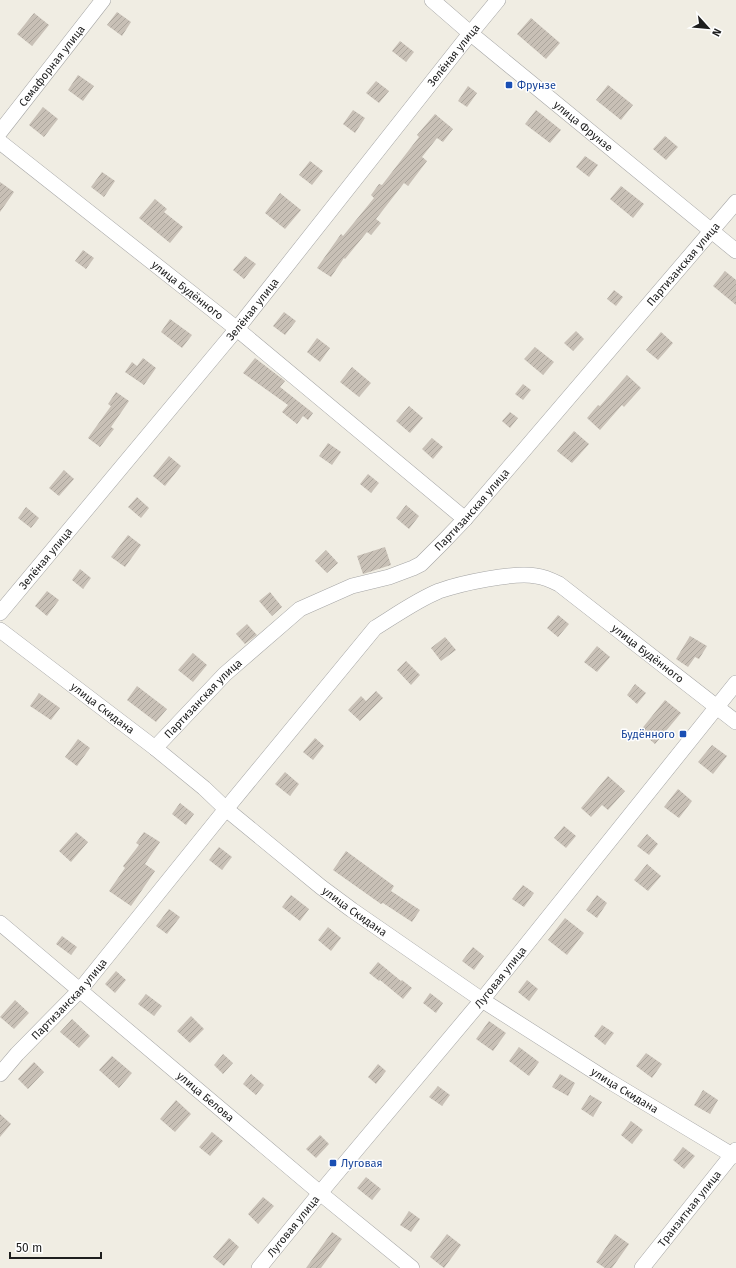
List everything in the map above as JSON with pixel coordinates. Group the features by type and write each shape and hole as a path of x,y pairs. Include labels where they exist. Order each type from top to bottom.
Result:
{"street":[{"name":"Семафорная улица","path":"0,132 103,0"},
{"name":"улица Фрунзе","path":"432,0 470,33 736,251"},
{"name":"Зелёная улица","path":"0,613 237,329 470,33 498,0"},
{"name":"улица Будённого","path":"0,142 237,329 465,518"},
{"name":"Партизанская улица","path":"155,748 225,674 300,609 352,586 389,576 413,568 420,564 465,518 736,202"},
{"name":"Партизанская улица","path":"0,1074 17,1054 80,990 375,628 406,608 439,592 473,582 510,576 535,575 548,578 559,584"},
{"name":"улица Будённого","path":"559,584 736,722"},
{"name":"улица Скидана","path":"0,630 155,748 321,887 482,1000 609,1081 735,1154"},
{"name":"Луговая улица","path":"259,1268 482,1000 716,706 736,683"},
{"name":"улица Белова","path":"0,923 320,1193 412,1268"},
{"name":"Транзитная улица","path":"642,1268 735,1154"}],"building":[{"path":"117,12 131,22 122,36 107,25"},
{"path":"34,13 49,25 32,46 17,34"},
{"path":"531,18 560,43 546,59 517,34"},
{"path":"400,41 414,52 406,62 392,51"},
{"path":"78,75 94,86 83,101 68,90"},
{"path":"376,81 389,91 379,103 366,93"},
{"path":"608,85 633,105 621,120 596,100"},
{"path":"468,86 477,93 467,107 458,101"},
{"path":"43,107 58,119 44,137 29,125"},
{"path":"353,110 365,118 355,133 343,124"},
{"path":"536,110 561,130 550,143 525,124"},
{"path":"435,114 453,129 443,142 437,138 422,157 427,161 408,186 404,183 376,219 381,223 371,235 367,232 345,259 344,258 331,277 317,268 341,234 343,236 374,198 371,195 379,184 382,185 419,137 417,135"},
{"path":"665,136 678,147 666,160 653,149"},
{"path":"585,156 598,165 589,177 576,167"},
{"path":"310,161 323,171 312,185 299,175"},
{"path":"102,172 115,181 104,197 91,187"},
{"path":"0,182 14,192 0,212"},
{"path":"621,186 644,204 633,218 610,199"},
{"path":"280,193 301,210 285,229 265,213"},
{"path":"155,199 167,209 164,212 183,227 170,243 139,218"},
{"path":"83,250 94,258 86,269 75,261"},
{"path":"245,256 256,264 244,279 233,270"},
{"path":"725,271 736,280 736,305 713,286"},
{"path":"614,290 623,297 616,306 607,299"},
{"path":"284,312 296,321 285,335 273,326"},
{"path":"170,319 192,335 182,348 161,332"},
{"path":"576,331 584,339 573,351 564,343"},
{"path":"661,332 673,343 658,360 646,350"},
{"path":"317,338 330,348 320,362 307,352"},
{"path":"535,347 554,362 543,375 524,359"},
{"path":"143,358 156,368 144,385 125,372 132,362 137,366"},
{"path":"255,358 285,381 280,387 313,413 308,420 303,416 297,424 282,412 288,405 243,373"},
{"path":"352,367 371,383 359,397 340,382"},
{"path":"627,375 641,388 624,407 622,405 600,430 587,418 598,405 600,406"},
{"path":"523,384 531,390 523,400 515,394"},
{"path":"116,392 129,401 111,427 114,429 100,447 88,438 111,406 108,404"},
{"path":"409,406 423,418 410,433 396,421"},
{"path":"510,412 518,418 510,428 502,421"},
{"path":"574,431 589,444 572,463 557,451"},
{"path":"432,438 443,447 433,459 422,449"},
{"path":"328,443 341,452 332,465 319,456"},
{"path":"169,456 181,466 165,486 153,476"},
{"path":"64,470 74,479 59,496 49,488"},
{"path":"368,474 379,483 371,493 360,484"},
{"path":"137,497 149,508 141,518 128,507"},
{"path":"406,505 419,516 409,529 396,518"},
{"path":"26,507 39,518 31,528 18,518"},
{"path":"128,535 141,545 125,567 111,557"},
{"path":"385,547 391,565 363,574 357,556"},
{"path":"326,550 338,563 327,573 315,561"},
{"path":"80,569 91,578 83,589 72,580"},
{"path":"47,591 59,600 47,616 35,606"},
{"path":"270,592 282,607 272,616 259,601"},
{"path":"558,615 569,624 558,637 547,628"},
{"path":"247,624 257,635 245,644 236,634"},
{"path":"690,636 707,646 699,659 695,657 688,667 676,659"},
{"path":"445,637 456,650 441,661 431,648"},
{"path":"597,646 610,657 597,672 584,662"},
{"path":"193,653 207,665 193,682 178,670"},
{"path":"406,661 420,675 411,685 397,670"},
{"path":"635,684 646,693 637,704 627,695"},
{"path":"137,686 167,709 156,722 127,700"},
{"path":"376,691 383,698 360,721 348,710 361,696 366,701"},
{"path":"39,693 60,708 51,720 30,706"},
{"path":"665,700 681,713 655,744 640,731"},
{"path":"315,738 324,746 313,760 303,752"},
{"path":"78,739 90,748 77,766 65,757"},
{"path":"712,745 727,756 713,774 698,762"},
{"path":"285,772 299,784 290,796 275,784"},
{"path":"608,776 625,791 608,810 602,805 591,817 581,808"},
{"path":"678,789 692,801 679,818 664,807"},
{"path":"180,803 194,814 186,825 172,814"},
{"path":"564,826 576,836 566,848 554,838"},
{"path":"76,832 88,842 71,862 59,851"},
{"path":"144,832 160,842 145,864 155,871 131,906 109,891 125,868 123,866 139,845 136,843"},
{"path":"647,834 658,844 649,855 637,846"},
{"path":"219,847 232,857 222,870 209,860"},
{"path":"346,851 394,886 391,891 420,910 412,922 383,903 381,904 333,870"},
{"path":"647,864 661,876 648,891 634,880"},
{"path":"523,885 534,893 524,907 512,899"},
{"path":"291,895 309,909 300,921 282,907"},
{"path":"597,895 607,903 597,918 586,910"},
{"path":"169,909 180,917 167,934 156,926"},
{"path":"565,918 584,933 567,955 548,940"},
{"path":"328,927 341,938 331,951 318,940"},
{"path":"62,936 77,947 71,955 56,944"},
{"path":"473,947 484,956 474,970 462,961"},
{"path":"378,962 412,988 403,999 369,973"},
{"path":"116,971 126,980 115,993 105,984"},
{"path":"527,980 538,989 529,1001 518,992"},
{"path":"430,993 443,1003 436,1013 423,1003"},
{"path":"146,994 162,1006 154,1016 138,1004"},
{"path":"15,1000 29,1013 14,1029 0,1017"},
{"path":"191,1016 204,1029 190,1043 177,1031"},
{"path":"72,1019 90,1036 79,1048 60,1032"},
{"path":"489,1021 506,1033 493,1051 476,1039"},
{"path":"602,1025 614,1033 605,1045 594,1036"},
{"path":"519,1047 539,1062 529,1076 509,1061"},
{"path":"646,1053 662,1064 652,1078 636,1066"},
{"path":"223,1054 233,1063 223,1074 214,1065"},
{"path":"112,1056 132,1073 119,1088 99,1070"},
{"path":"34,1062 44,1072 28,1089 18,1079"},
{"path":"378,1064 386,1071 376,1084 368,1077"},
{"path":"251,1074 264,1085 256,1095 243,1084"},
{"path":"560,1074 575,1083 568,1096 552,1087"},
{"path":"438,1086 450,1095 442,1106 429,1097"},
{"path":"703,1090 718,1100 710,1114 694,1105"},
{"path":"590,1095 602,1102 593,1117 581,1109"},
{"path":"176,1100 191,1114 175,1132 160,1119"},
{"path":"0,1114 11,1124 0,1137"},
{"path":"631,1121 643,1130 632,1144 621,1135"},
{"path":"212,1132 223,1141 210,1156 199,1147"},
{"path":"320,1135 329,1144 316,1158 306,1149"},
{"path":"683,1147 695,1156 684,1169 673,1160"},
{"path":"366,1177 381,1189 372,1200 357,1188"},
{"path":"263,1197 274,1206 258,1224 248,1214"},
{"path":"409,1211 420,1219 411,1232 400,1225"},
{"path":"332,1232 342,1239 321,1268 306,1268"},
{"path":"447,1234 461,1245 444,1268 430,1257"},
{"path":"615,1234 629,1244 612,1268 605,1268 596,1262"},
{"path":"229,1238 239,1247 224,1266 213,1257"}],"place":[{"name":"Фрунзе","path":"509,85"},
{"name":"Будённого","path":"683,734"},
{"name":"Луговая","path":"333,1163"}]}
